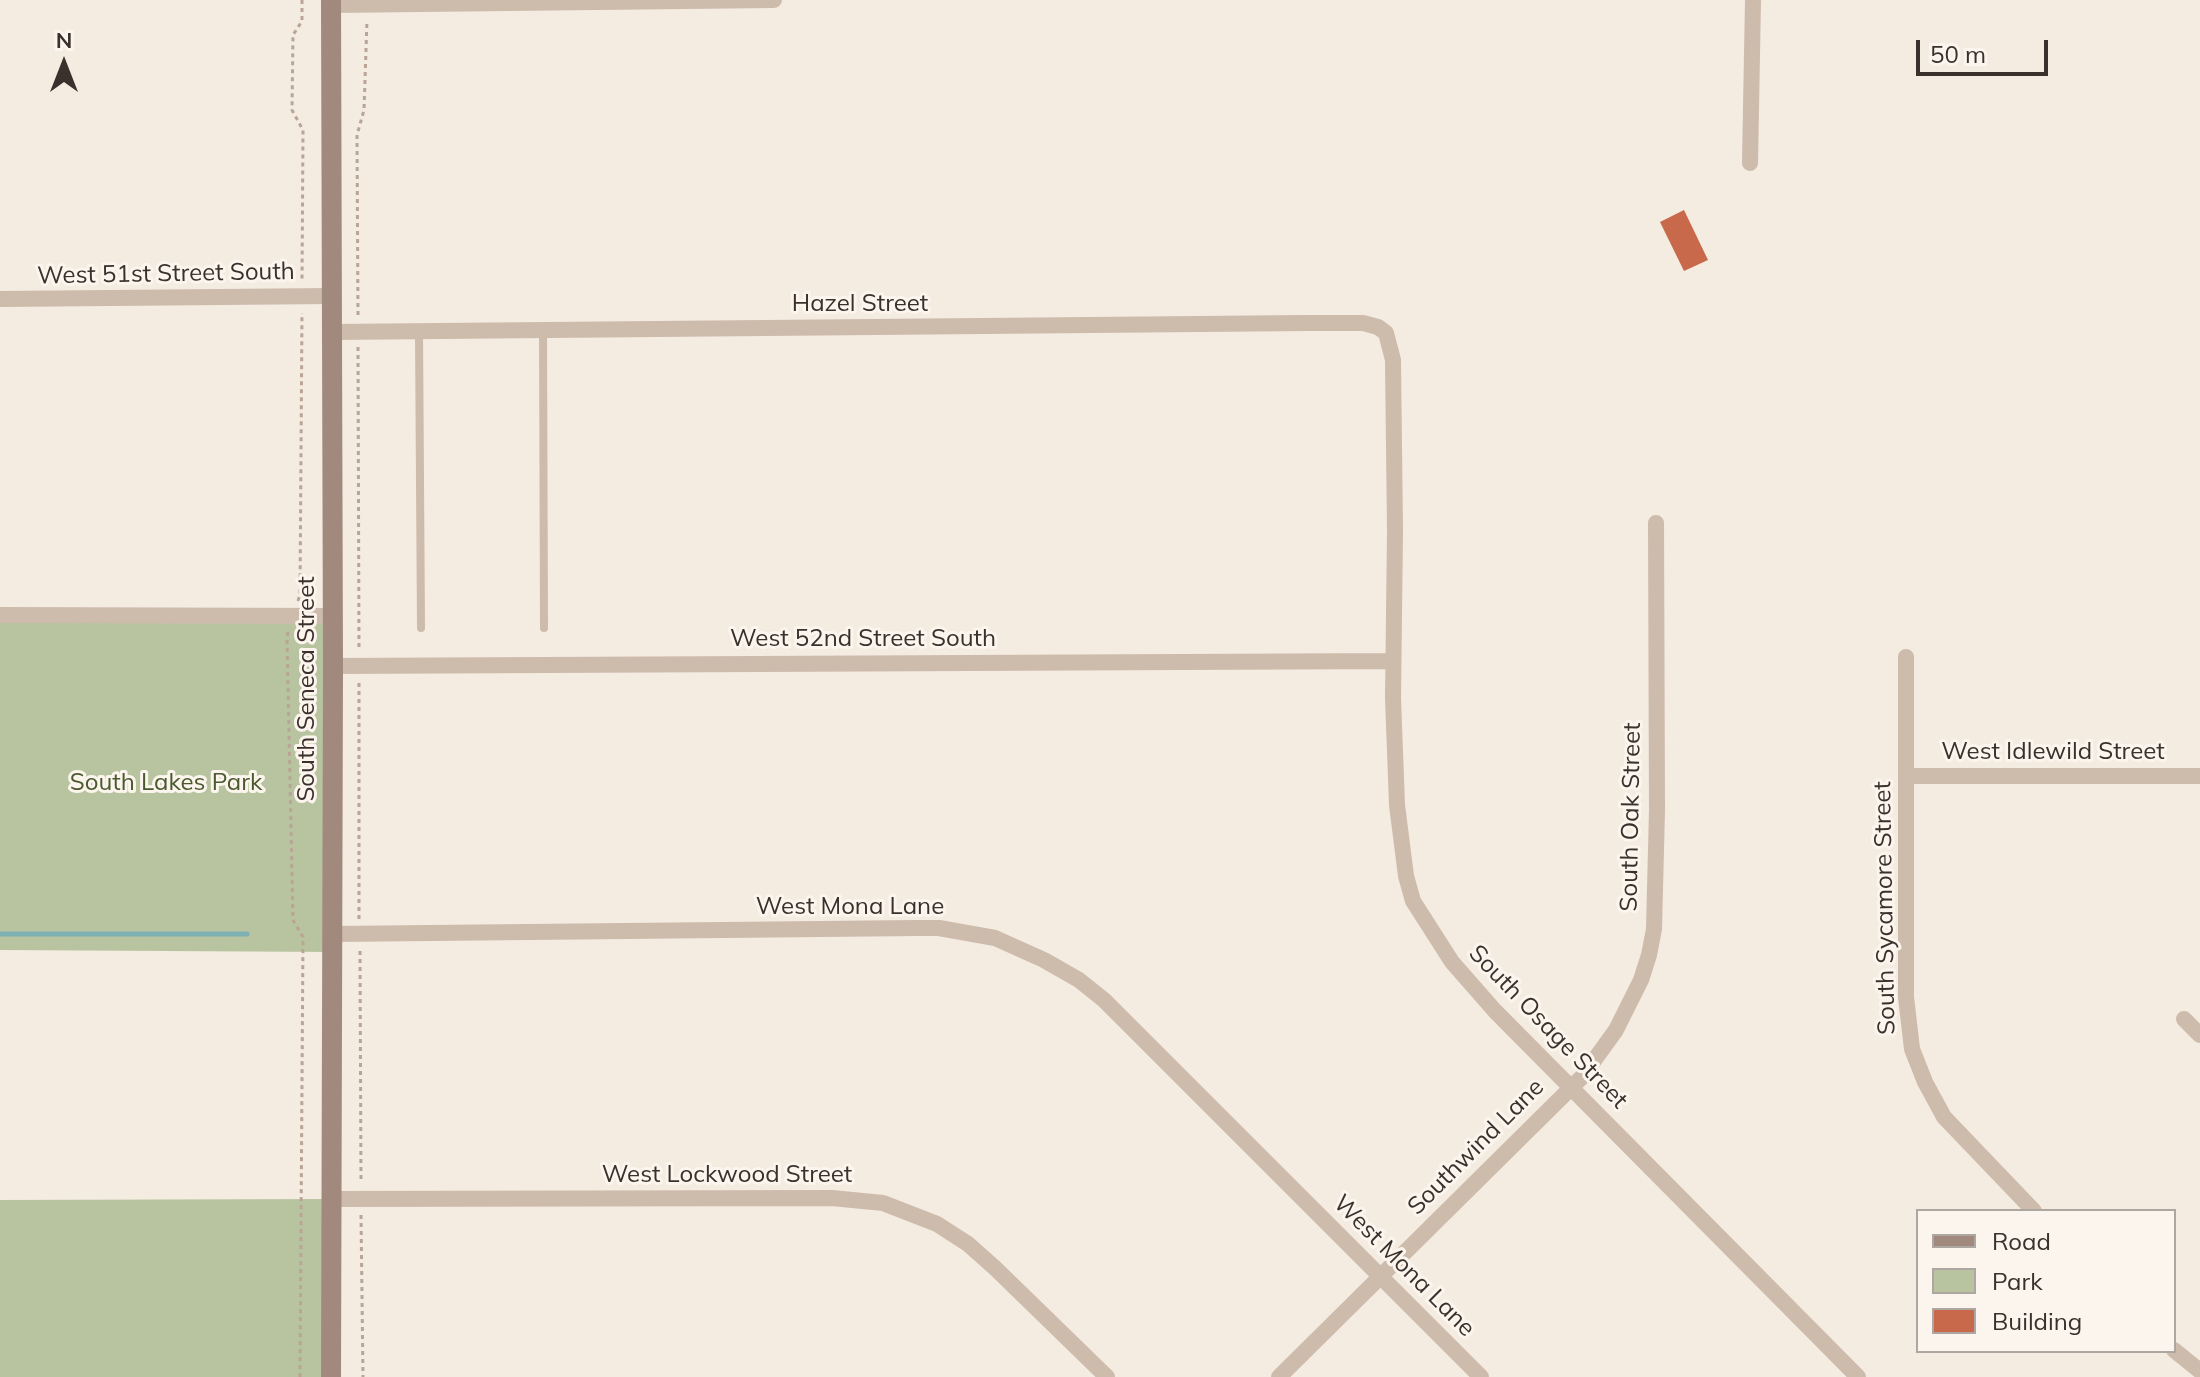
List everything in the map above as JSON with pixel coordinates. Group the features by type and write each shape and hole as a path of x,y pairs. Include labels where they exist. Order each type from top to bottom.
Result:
{"street":[{"path":"331,2 774,0"},
{"path":"1750,163 1753,0"},
{"name":"South Seneca Street","path":"331,2 331,1377"},
{"name":"West 51st Street South","path":"0,299 332,296"},
{"name":"Hazel Street","path":"331,332 1363,323 1386,333"},
{"name":"South Osage Street","path":"1386,333 1393,360 1393,661 1397,805 1406,876 1413,901 1452,962 1495,1011 1858,1377"},
{"name":"South Oak Street","path":"1571,1087 1582,1077 1616,1030 1641,980 1654,929 1657,810 1656,523"},
{"path":"0,615 333,616"},
{"name":"South Sycamore Street","path":"1906,657 1906,997 1912,1049 1944,1117 2032,1209"},
{"name":"West 52nd Street South","path":"333,666 1393,661"},
{"name":"West Idlewild Street","path":"1906,776 2200,776"},
{"name":"West Mona Lane","path":"333,934 939,928 995,938 1044,960 1079,980 1104,1000 1481,1377"},
{"path":"2184,1019 2200,1035"},
{"name":"Southwind Lane","path":"1279,1377 1571,1087"},
{"name":"West Lockwood Street","path":"332,1199 818,1198 883,1203 937,1224 968,1244 1107,1377"},
{"path":"2176,1352 2200,1371"}],"lane":[{"path":"543,330 544,628"},
{"path":"419,333 421,628"}],"path":[{"path":"300,1377 303,937 293,920 287,638 300,594 303,130 292,110 293,35 302,21 302,0"},
{"path":"363,1377 357,135 364,110 367,4"}],"green space":[{"name":"South Lakes Park","path":"0,615 333,616 333,952 0,950"},
{"path":"332,1199 331,1377 0,1377 0,1200"}],"building":[{"path":"1684,210 1708,260 1684,271 1660,222"}],"waterway":[{"path":"0,934 247,934"}]}
